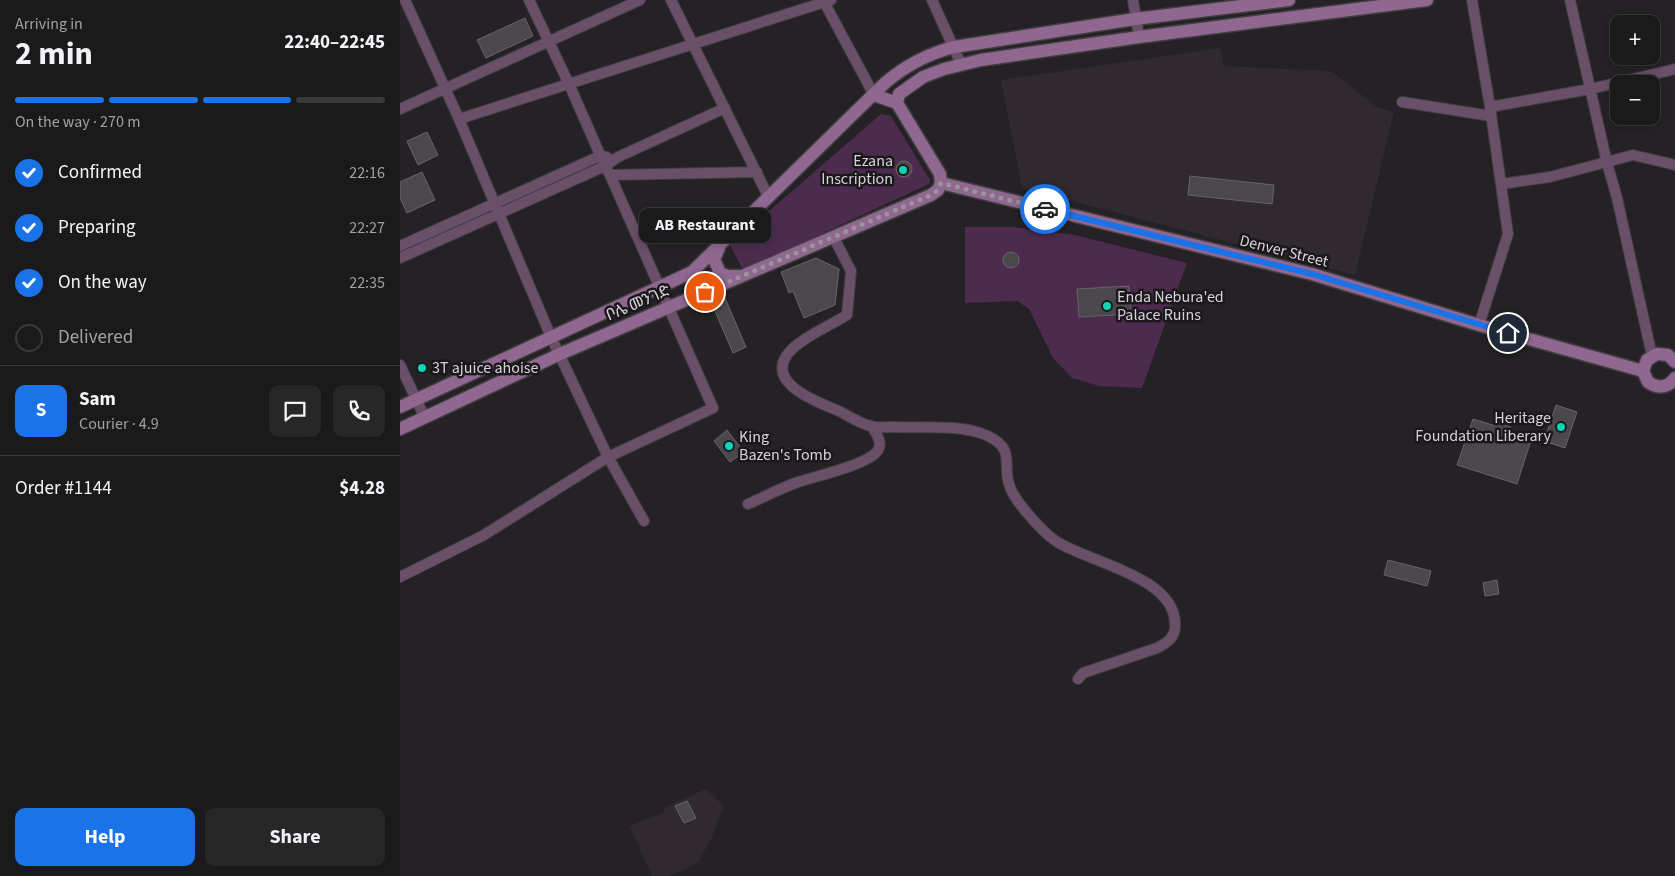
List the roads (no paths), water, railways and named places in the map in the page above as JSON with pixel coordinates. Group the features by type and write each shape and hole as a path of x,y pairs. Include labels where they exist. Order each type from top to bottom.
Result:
{"main road":[{"path":"741,276 724,275 717,268 714,259 723,241 898,72 925,56 954,47 1135,19 1289,0"},
{"path":"897,103 899,94 922,77 962,64 1139,38 1266,22 1374,4 1427,0"},
{"path":"874,95 897,103 936,166 940,174 941,183"},
{"name":"ቦሌ መንገድ","path":"400,429 560,354 931,195 938,190 941,183"},
{"name":"Denver Street","path":"941,183 1312,274 1479,325 1644,371"},
{"name":"ቦሌ መንገድ","path":"400,407 692,272 723,241"},
{"path":"1673,384 1664,387 1652,385 1645,377 1644,371 1647,360 1652,356 1663,354 1675,362"}],"street":[{"path":"406,0 551,337 608,457 644,521"},
{"path":"400,577 484,535 608,457 713,408 660,286 529,0"},
{"path":"400,109 640,0"},
{"path":"671,0 768,196"},
{"path":"932,0 962,64"},
{"path":"1133,0 1139,38"},
{"path":"1472,0 1491,111 1508,234 1479,325"},
{"path":"1570,0 1652,356"},
{"path":"458,119 826,1 874,95"},
{"path":"1263,2 1266,22"},
{"path":"1402,102 1491,111 1675,69"},
{"path":"400,258 605,166 618,157 725,108"},
{"path":"1501,184 1550,177 1633,155 1675,165"},
{"path":"400,246 494,203 605,166 757,172"},
{"path":"833,236 851,272 847,315 797,344 788,354 783,363 783,372 788,383 799,393 872,426 960,429 987,435 1000,443 1005,450 1008,466 1007,477 1012,493 1043,530 1059,543 1122,569 1151,586 1168,602 1175,617 1175,630 1168,643 1083,673 1078,679"},
{"path":"400,365 424,418"},
{"path":"748,504 797,482 856,464 876,454 880,440 872,426"}],"place":[{"name":"Ezana Inscription","path":"903,170"},
{"name":"AB Restaurant","path":"705,292"},
{"name":"Enda Nebura'ed Palace Ruins","path":"1107,306"},
{"name":"3T ajuice ahoise","path":"422,368"},
{"name":"Heritage Foundation Liberary","path":"1561,427"},
{"name":"King Bazen's Tomb","path":"729,446"}]}
